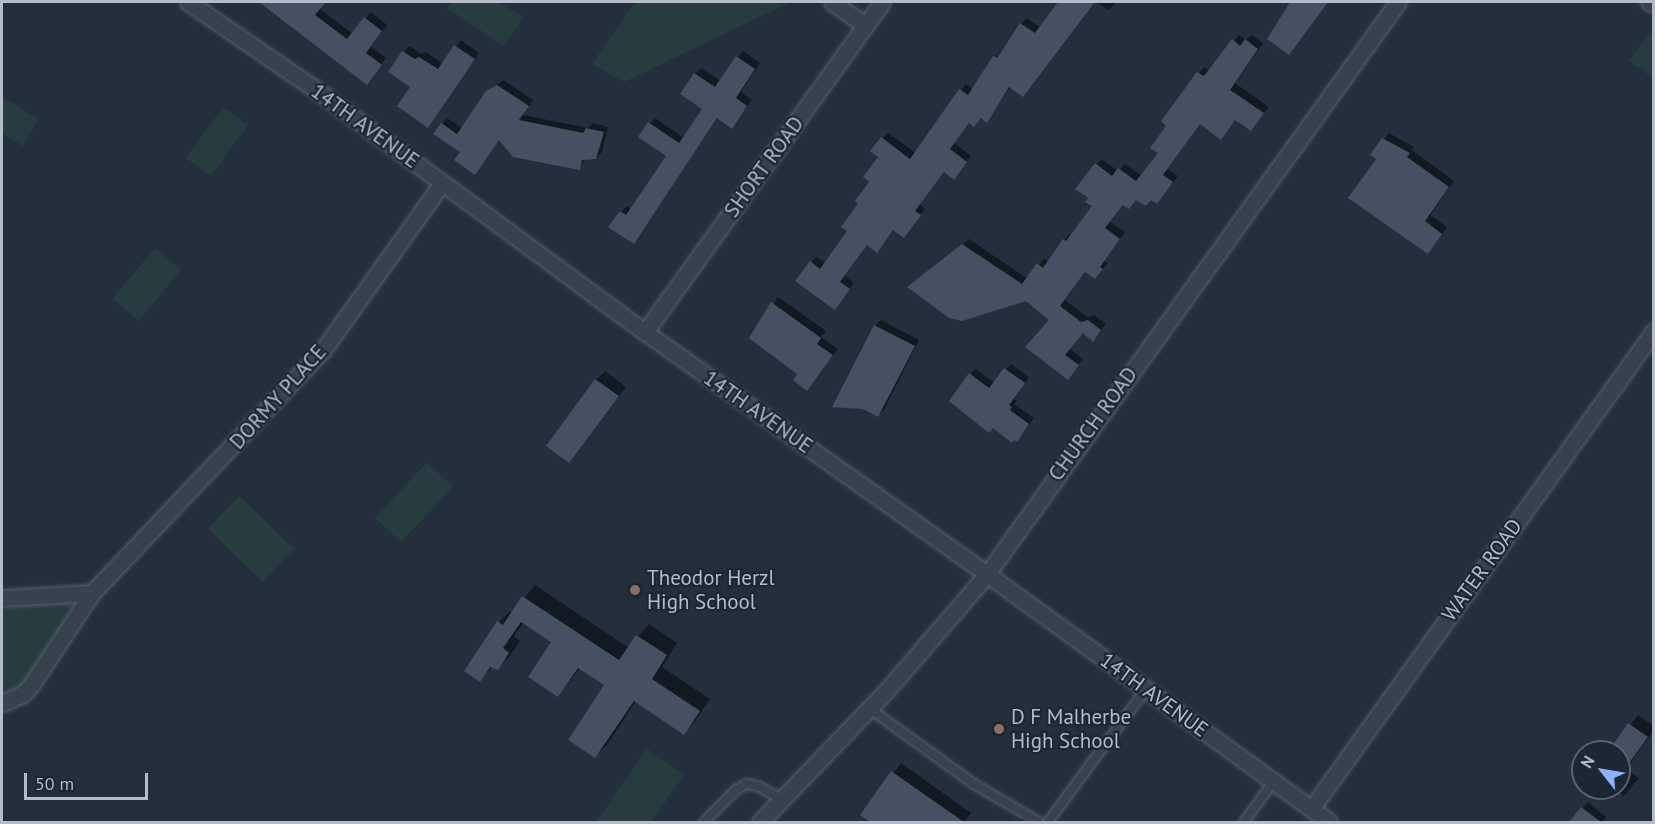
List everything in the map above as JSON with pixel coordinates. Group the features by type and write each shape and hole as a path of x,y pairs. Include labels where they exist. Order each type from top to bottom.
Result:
{"street":[{"name":"14TH AVENUE","path":"188,2 315,89 645,332 987,574 1329,822"},
{"path":"832,2 865,25"},
{"name":"SHORT ROAD","path":"645,332 882,2"},
{"name":"CHURCH ROAD","path":"760,822 869,708 987,574 1398,2"},
{"path":"1649,2 1653,4"},
{"name":"DORMY PLACE","path":"2,703 17,697 32,686 92,593 309,366 442,183"},
{"name":"WATER ROAD","path":"1311,809 1653,331"},
{"path":"2,598 92,593"}],"lane":[{"path":"1048,822 1146,689"},
{"path":"869,708 974,784 1039,822"},
{"path":"1244,822 1273,782"},
{"path":"704,822 736,790 746,784 758,786 782,800"}],"green space":[{"path":"451,2 499,2 523,17 504,46 447,8"},
{"path":"635,2 786,2 787,4 624,82 592,64"},
{"path":"1650,32 1653,35 1653,78 1629,61"},
{"path":"2,97 38,119 23,146 2,133"},
{"path":"223,107 248,125 211,176 186,158"},
{"path":"155,248 181,270 139,321 112,299"},
{"path":"427,462 453,487 401,542 375,518"},
{"path":"239,496 294,549 263,582 208,529"},
{"path":"70,600 73,610 29,680 11,693 2,694 2,609"},
{"path":"647,749 684,775 651,822 596,822"}],"building":[{"path":"259,2 326,2 315,15 347,39 364,17 382,31 366,53 382,65 367,85"},
{"path":"1058,2 1095,2 1023,97 1009,87 987,123 981,118 974,127 969,123 950,149 967,162 954,180 944,172 915,211 921,215 904,238 893,230 877,253 867,245 840,282 850,289 835,310 795,281 810,261 820,269 847,231 841,227 858,204 855,201 869,182 863,177 878,157 870,151 881,137 910,159 959,89 968,95 993,56 997,58 1020,23 1035,33"},
{"path":"1290,2 1328,2 1289,55 1267,39"},
{"path":"1232,39 1240,46 1245,39 1258,49 1230,90 1264,113 1251,131 1235,120 1221,140 1200,124 1163,175 1173,182 1157,204 1151,200 1146,206 1136,200 1129,209 1123,205 1105,228 1120,239 1100,267 1103,269 1095,279 1085,272 1060,306 1081,322 1088,320 1101,330 1093,342 1083,333 1065,355 1079,365 1068,380 1025,347 1049,320 1026,301 962,321 949,318 907,287 962,244 1022,284 1037,263 1043,268 1063,239 1066,241 1092,206 1085,202 1088,198 1075,189 1095,163 1112,176 1118,168 1136,181 1158,153 1150,148 1166,126 1161,121 1197,72 1204,76"},
{"path":"454,45 475,59 428,128 397,106 410,87 388,72 402,51 415,59 419,57 438,69"},
{"path":"736,56 755,69 736,98 747,106 732,129 717,118 634,244 608,227 620,211 626,215 666,156 638,137 648,122 679,143 702,109 680,94 694,73 715,87"},
{"path":"497,85 529,106 519,120 583,133 586,128 604,132 596,159 582,160 580,170 513,157 499,140 475,175 454,160 460,152 433,134 441,123 457,134 486,91"},
{"path":"1382,138 1410,153 1407,157 1449,187 1425,221 1442,234 1428,254 1348,198 1376,159 1370,155"},
{"path":"771,302 821,338 817,344 833,355 807,391 793,380 797,374 749,338"},
{"path":"874,325 915,346 878,417 863,409 832,407"},
{"path":"1004,368 1025,383 1009,405 1012,407 1010,410 1029,424 1017,442 1014,440 1012,443 993,428 989,433 949,401 969,373 989,388"},
{"path":"595,379 619,396 569,463 546,446"},
{"path":"522,596 619,660 636,635 667,655 652,679 700,711 684,735 634,701 595,758 568,740 604,685 578,668 558,697 528,677 551,642 521,622 503,648 509,653 498,670 490,667 480,682 464,671 497,621 503,625"},
{"path":"1628,723 1648,737 1631,760 1631,740 1616,740"},
{"path":"891,771 964,822 870,822 860,815"},
{"path":"1581,807 1601,822 1569,822"}],"place":[{"name":"Theodor Herzl High School","path":"635,590"},
{"name":"D F Malherbe High School","path":"999,729"}]}
